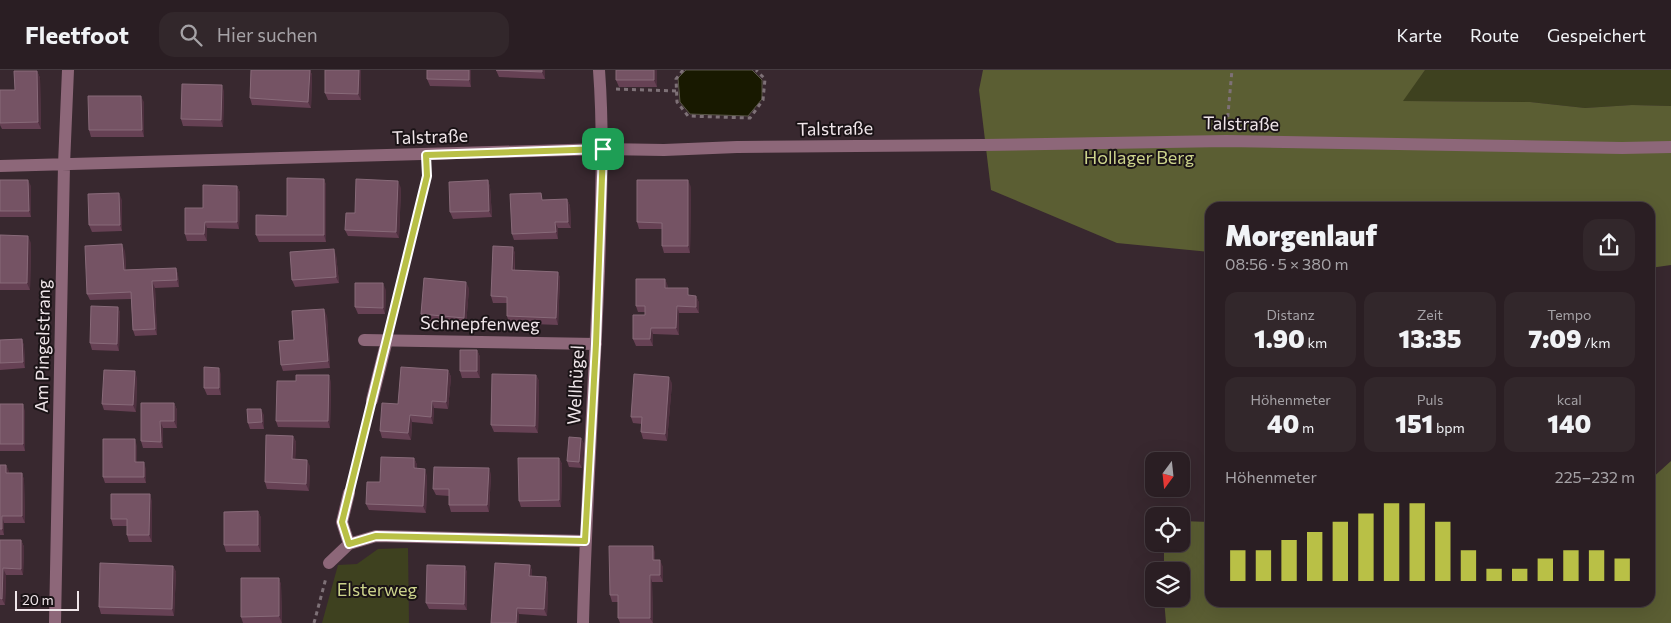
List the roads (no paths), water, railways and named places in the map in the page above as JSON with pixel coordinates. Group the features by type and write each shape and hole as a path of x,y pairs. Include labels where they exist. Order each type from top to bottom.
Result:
{"street":[{"name":"Am Pingelstrang","path":"55,623 64,165 68,70"},
{"name":"Wellhügel","path":"584,623 585,541 596,344 603,149 600,70"},
{"name":"Talstraße","path":"0,166 603,149 664,150 737,147 1226,141 1622,148 1671,147"},
{"name":"Schnepfenweg","path":"364,340 596,344"},
{"path":"372,400 387,340"},
{"path":"349,492 342,522 349,544"},
{"path":"329,563 349,544 376,536 585,541"}],"park label":[{"name":"Hollager Berg","path":"1139,158"},
{"name":"Elsterweg","path":"377,590"}]}
